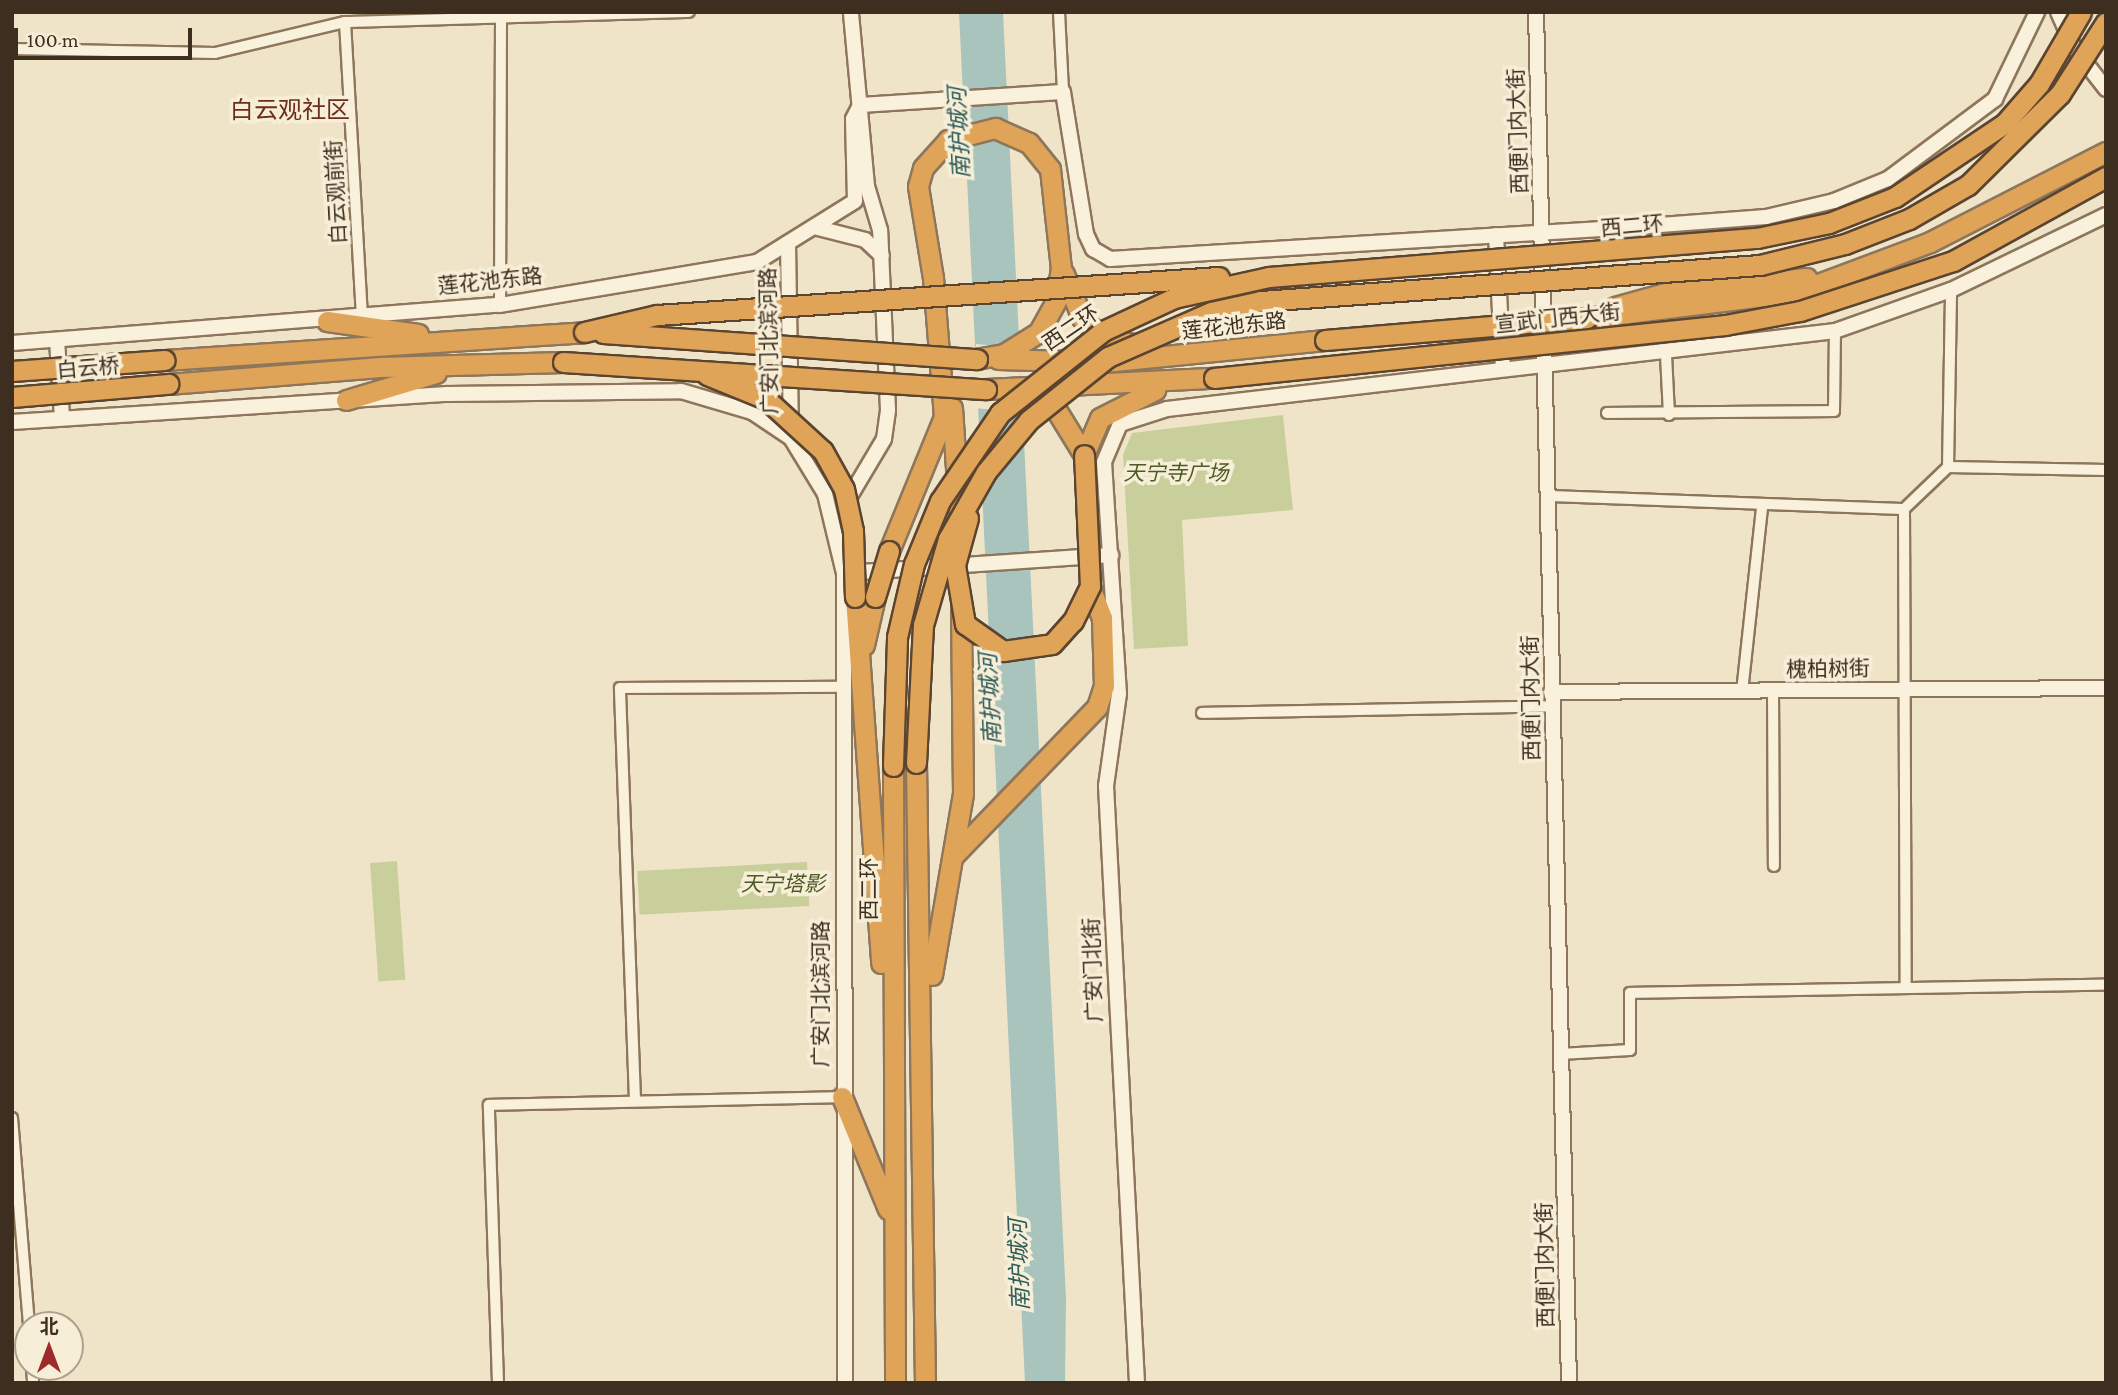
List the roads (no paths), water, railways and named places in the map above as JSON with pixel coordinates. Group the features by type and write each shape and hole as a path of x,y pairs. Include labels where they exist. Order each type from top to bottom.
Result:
{"highway":[{"name":"西二环","path":"894,1381 891,1044 894,674 905,595 925,534 976,441 1021,393 1103,331 1174,298 1269,277 1757,238 1829,223 1895,197 2005,123 2039,84 2081,12"},
{"path":"2096,12 2106,40"},
{"path":"925,1383 924,1041 916,763 923,625 948,539 976,490 1029,420 1108,357 1212,312 1339,291 1760,265 1845,244 1909,219 1968,185 2021,139 2096,46 2106,22"},
{"path":"924,1041 966,751 961,587 965,560 954,420 943,369 918,186 932,153 948,140 995,128 1017,134 1041,155 1056,184 1065,300 1101,338 1141,346 1325,340"},
{"name":"宣武门西大街","path":"1587,318 1676,290 1869,267 2106,152"},
{"name":"宣武门西大街","path":"986,389 1214,378 1725,325 1800,311 1953,261 2106,177"},
{"path":"584,332 657,315 1269,277"},
{"path":"977,359 1029,342 1065,300"},
{"name":"莲花池东路","path":"165,360 584,332 977,359 1104,362 1587,318"},
{"path":"327,321 457,339"},
{"name":"白云桥","path":"12,371 165,360"},
{"path":"346,400 462,366 563,362 690,368 986,389 1052,403 1084,455"},
{"name":"白云桥","path":"12,397 168,384 462,366"},
{"path":"690,368 766,400 822,451 844,489 865,597 858,674 891,1044"},
{"path":"865,597 889,551 941,434 943,369"},
{"path":"951,858 974,828 1097,707 1104,685 1102,618 1090,586 1084,455 1100,418 1142,392 1214,378"},
{"path":"976,490 955,591 974,636 1003,650 1052,644 1073,621 1090,586"},
{"path":"842,1097 892,1219"}],"street":[{"path":"12,49 215,53 345,22 501,13 689,12"},
{"path":"836,523 864,468 884,439 888,410 882,256 860,105 851,12"},
{"path":"1059,12 1063,92 1086,234 1093,249 1110,259 1766,217 1834,201 1888,179 1994,99 2037,12"},
{"name":"西便门内大街","path":"1536,12 1569,1383"},
{"path":"2058,12 2074,48 2106,89"},
{"path":"500,305 501,13"},
{"name":"白云观前街","path":"345,22 362,317"},
{"path":"860,105 1041,97 1063,92"},
{"name":"莲花池东路","path":"12,343 327,321 500,305 708,274 757,262 855,201 853,119 860,105"},
{"path":"1496,235 1503,369 1666,355 1835,331 1951,290 2106,215"},
{"path":"814,227 865,240 882,256"},
{"name":"广安门北滨河路","path":"789,243 791,438 815,472 836,523 845,573 842,687 845,1383"},
{"path":"1948,467 1951,290"},
{"path":"1607,413 1669,415 1834,411 1835,331"},
{"path":"58,340 62,418"},
{"path":"1666,355 1669,415"},
{"name":"广安门北街","path":"1137,1383 1106,786 1119,694 1104,462 1110,438 1121,424 1167,409 1503,369"},
{"path":"12,422 346,400 681,391 751,412 791,438"},
{"path":"1549,496 1762,507 1904,509 1948,467 2106,470"},
{"path":"815,472 854,476 864,468"},
{"path":"1742,692 1762,507"},
{"path":"1904,509 1909,689 1906,984"},
{"path":"845,573 965,560 1073,559 1111,555"},
{"path":"635,1100 620,688 842,687"},
{"name":"槐柏树街","path":"1551,699 1773,691 2106,688"},
{"path":"1773,691 1774,866"},
{"path":"1202,713 1551,699"},
{"path":"1560,1054 1630,1050 1630,993 1906,984 2106,985"},
{"path":"498,1383 489,1105 842,1097"},
{"path":"12,1118 28,1311"}],"water":[{"path":"959,12 1003,12 1066,1299 1065,1383 1025,1383"}],"district":[{"name":"白云观社区","path":"290,110"}],"water label":[{"name":"南护城河","path":"959,133"},
{"name":"南护城河","path":"990,699"},
{"name":"南护城河","path":"1019,1265"}],"park label":[{"name":"天宁寺广场","path":"1176,473"},
{"name":"天宁塔影","path":"783,884"}]}
